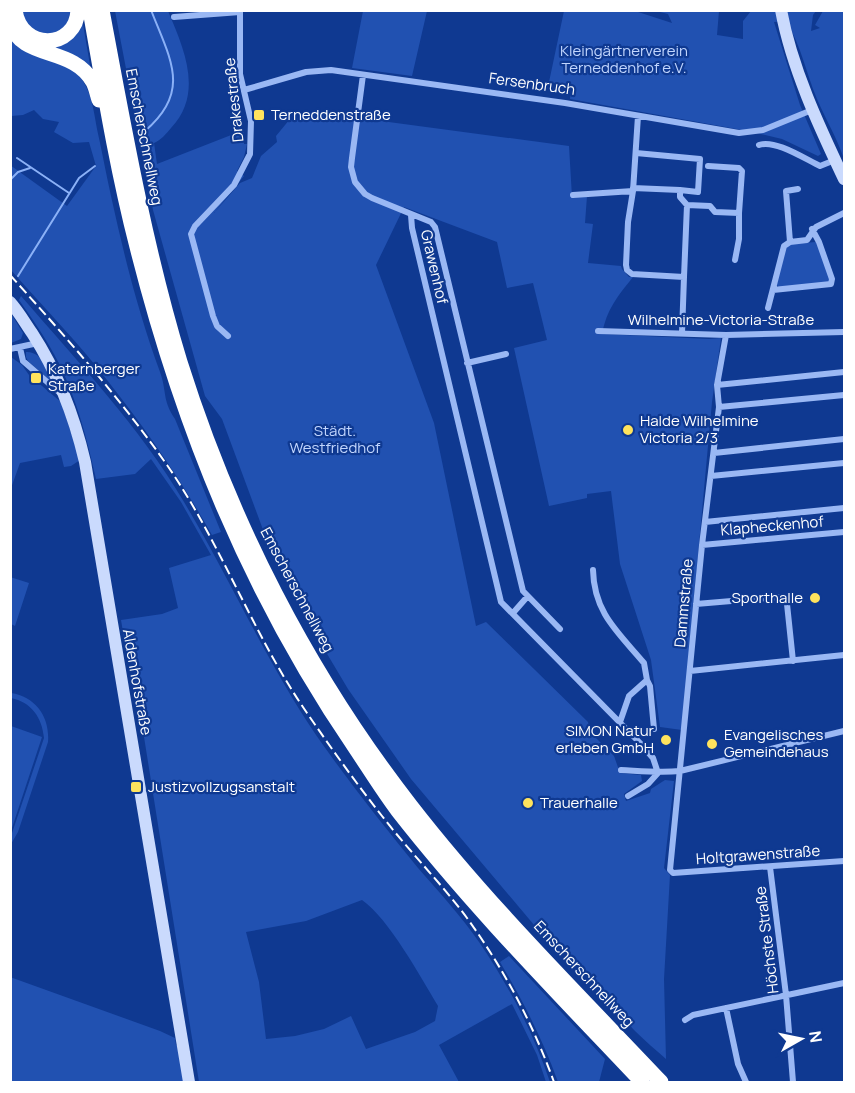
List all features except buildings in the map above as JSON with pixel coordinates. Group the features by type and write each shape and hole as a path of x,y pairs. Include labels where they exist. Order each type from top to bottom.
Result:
{"highway":[{"path":"15,10 18,22 28,35 47,41 68,33 76,22 78,10"},
{"name":"Emscherschnellweg","path":"90,10 122,185 156,319 182,402 218,499 266,601 336,720 398,810 523,956 642,1083"},
{"name":"Emscherschnellweg","path":"102,10 144,227 177,350 192,398 229,494 276,595 346,714 411,805 488,898 661,1083"},
{"path":"10,23 20,41 76,63 94,84 113,164 122,185"}],"street":[{"path":"781,10 795,63 844,179"},
{"name":"Drakestraße","path":"174,17 240,11 240,74 252,130 250,154 234,185 195,226 191,234 213,316 217,326 228,336"},
{"name":"Fersenbruch","path":"244,90 306,72 331,70 565,103 746,133 763,130 813,110"},
{"path":"363,75 352,158 353,176 365,194 411,215"},
{"path":"638,116 633,189 628,222 627,270 632,274 684,277"},
{"path":"759,146 776,145 820,166 835,160"},
{"path":"573,195 633,189 698,192 700,159 636,153"},
{"path":"708,166 739,168 742,171 739,239 735,260"},
{"name":"Wilhelmine-Victoria-Straße","path":"768,308 784,246 790,242 786,190 798,189"},
{"path":"680,190 680,197 687,205 682,333"},
{"path":"687,205 710,206 715,212 740,213"},
{"path":"790,242 807,240 812,230 844,213"},
{"name":"Grawenhof","path":"560,629 523,591 435,226 431,222 411,215 412,228 501,602 620,722 653,758 658,773"},
{"name":"Wilhelmine-Victoria-Straße","path":"773,290 831,284 832,279 826,261 812,230"},
{"name":"Aldenhofstraße","path":"10,302 38,342 67,399 77,426 85,462 189,1083"},
{"name":"Wilhelmine-Victoria-Straße","path":"598,331 726,335 844,332"},
{"name":"Dammstraße","path":"673,873 669,869 702,545 719,407 717,385 726,335"},
{"path":"10,349 38,342"},
{"path":"20,348 21,356 27,365 67,399"},
{"path":"467,363 506,354"},
{"path":"717,385 844,372"},
{"path":"719,407 844,395"},
{"path":"714,453 844,439"},
{"path":"711,476 844,463"},
{"name":"Klapheckenhof","path":"705,522 844,508"},
{"name":"Klapheckenhof","path":"702,545 844,532"},
{"path":"593,570 594,585 603,614 644,663 650,686 654,729"},
{"path":"513,613 527,597"},
{"path":"696,604 780,597 787,604 793,661"},
{"path":"690,670 844,655"},
{"path":"620,722 629,696 647,680"},
{"path":"621,770 645,770 658,773 680,771 844,731"},
{"path":"628,796 648,784 658,773"},
{"name":"Holtgrawenstraße","path":"673,873 844,861"},
{"name":"Höchste Straße","path":"770,867 786,995 793,1083"},
{"path":"685,1020 693,1015 844,983"},
{"path":"726,1008 738,1064 746,1083"}],"green space":[{"path":"19,11 73,11 71,20 54,36 30,32"},
{"name":"Städt. Westfriedhof","path":"115,11 168,11 185,55 189,86 187,100 171,128 154,143 157,164 244,130 244,144 247,144 237,171 244,176 214,213 240,183 252,178 261,156 277,142 276,136 290,119 329,114 569,146 572,197 587,196 585,223 593,224 588,263 621,266 629,277 633,277 613,304 602,334 721,338 712,402 682,730 660,727 651,660 620,564 611,491 587,494 587,498 549,506 514,348 547,340 533,283 507,288 497,242 404,207 376,265 434,423 476,626 486,622 588,722 590,732 614,756 620,773 641,775 642,781 624,794 626,801 650,793 651,789 665,780 674,781 664,868 670,875 664,979 666,1059 635,1031 566,951 545,938 411,779 348,689 317,637 265,535 222,419 205,396 153,210"},
{"path":"363,11 427,11 412,76 352,68"},
{"name":"Kleingärtnerverein Terneddenhof e.V.","path":"564,11 635,11 672,23 668,14 656,11 719,11 717,35 743,39 743,21 751,11 816,11 813,15 811,31 820,28 815,25 823,11 844,11 844,159 817,99 796,40 786,21 774,22 800,105 821,154 818,156 782,139 753,132 570,99 571,87 549,82"},
{"path":"83,24 91,71 43,45"},
{"path":"11,37 25,51 72,69 78,74 89,92 127,263 145,329 162,379 166,401 221,532 212,535 175,475 121,398 84,352 11,270 10,165 67,206 96,166 89,142 73,143 54,132 59,122 43,119 34,110 23,115 11,116"},
{"path":"816,242 830,280 829,283 781,288 776,285 786,248 790,244"},
{"path":"21,296 86,370 167,474 201,531 264,649 316,735 366,803 465,923 490,959 528,1027 550,1082 546,1082 537,1055 512,1004 439,1045 459,1082 199,1082 130,649 125,644 121,620 162,614 178,608 169,568 211,555 181,502 151,459 135,474 96,479 83,428 66,379 47,341 19,300","holes":["362,900 393,934 438,1006 435,1021 415,1032 366,1049 351,1016 324,1029 295,1036 266,1039 259,982 246,932 306,921"]},
{"path":"10,312 23,333 21,339 11,343"},
{"path":"26,352 37,355 47,368 54,384 28,361"},
{"path":"11,357 61,402 80,460 71,466 64,467 61,455 20,463 11,488"},
{"path":"10,577 29,583 15,626 11,624"},
{"path":"11,693 28,699 40,710 47,724 48,742 18,832 11,844 11,836 44,738 38,717 30,707 11,698"},
{"path":"10,726 42,737 11,831"},
{"path":"509,956 605,1059 599,1082 558,1082 532,1021 500,962"},
{"path":"10,977 175,1038 184,1082 11,1082"}],"waterway":[{"path":"145,131 160,116 173,88 170,59 151,10"},
{"path":"17,158 69,193"},
{"path":"18,276 79,178 95,166"},
{"path":"10,180 18,172 30,168"}],"railway":[{"path":"10,275 111,392 167,465 204,526 270,652 307,713 372,804 457,905 493,957 527,1018 554,1082"}],"place":[{"name":"Terneddenstraße","path":"259,115"},
{"name":"Katernberger Straße","path":"36,378"},
{"name":"Halde Wilhelmine Victoria 2/3","path":"628,430"},
{"name":"Sporthalle","path":"815,598"},
{"name":"SIMON Natur erleben GmbH","path":"666,740"},
{"name":"Evangelisches Gemeindehaus","path":"712,744"},
{"name":"Justizvollzugsanstalt","path":"136,787"},
{"name":"Trauerhalle","path":"528,803"}]}
